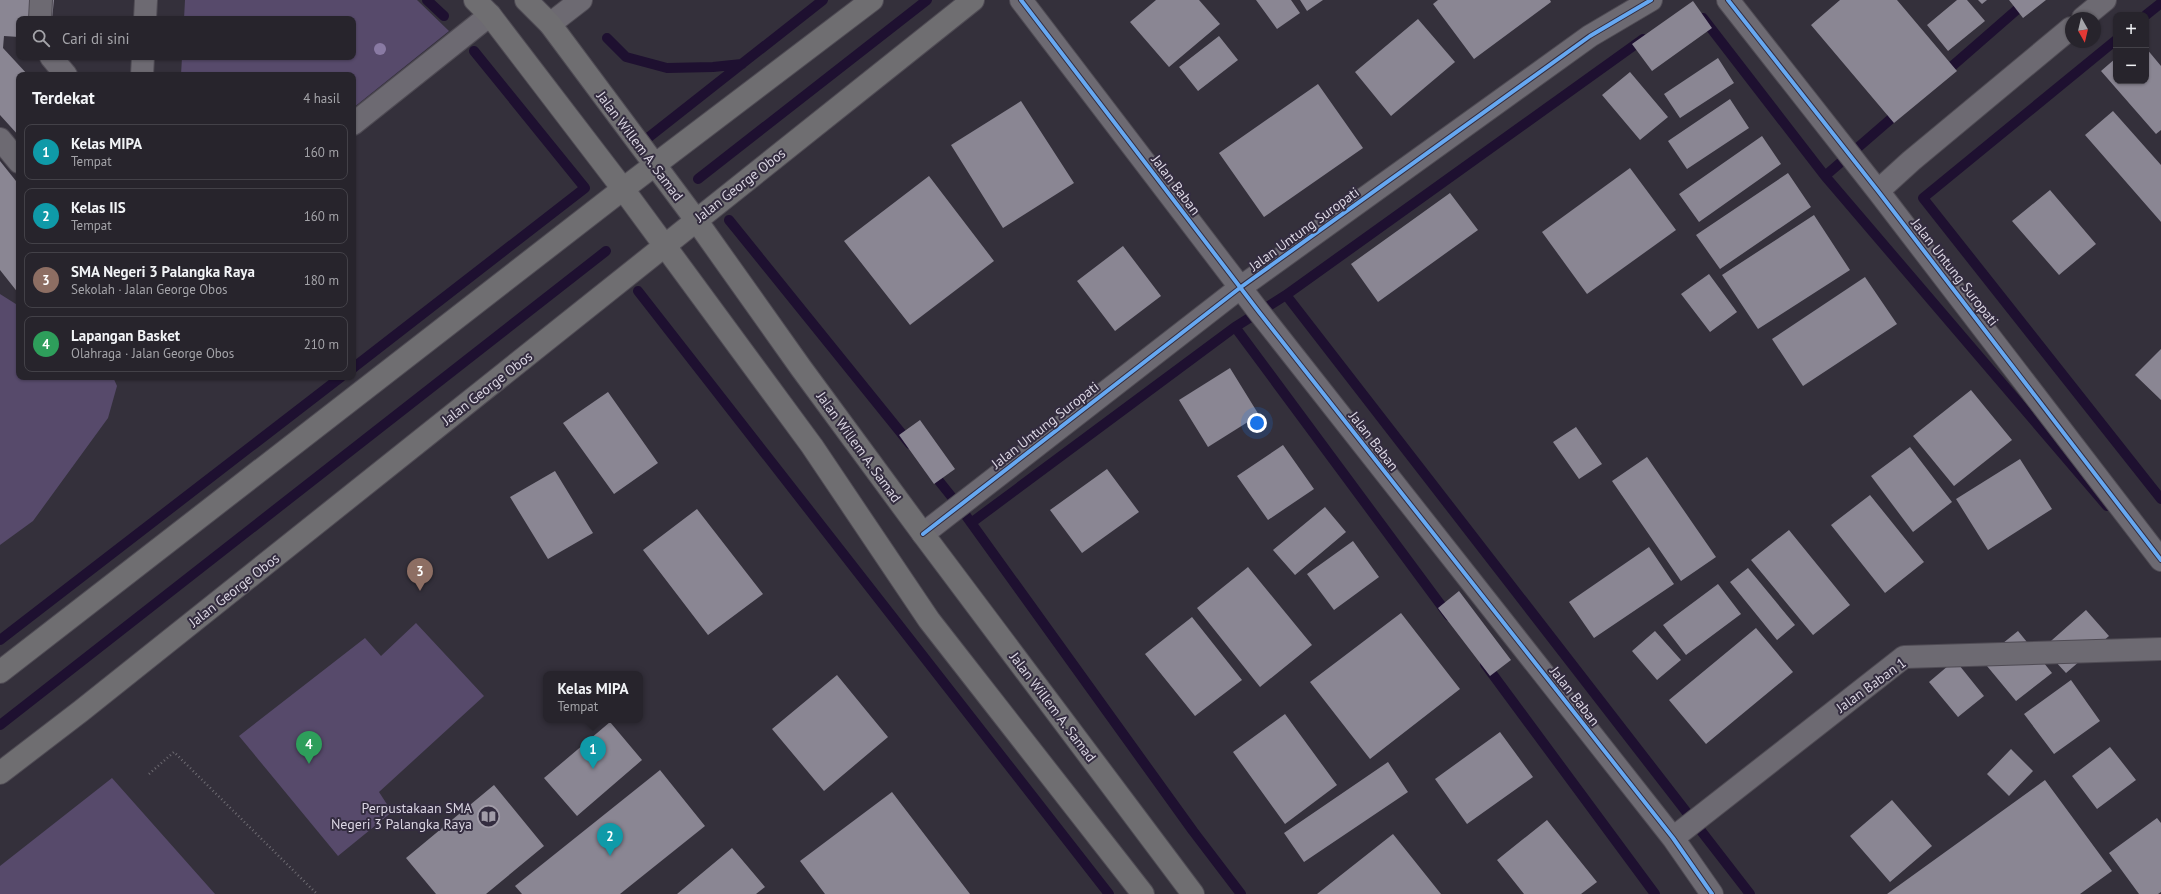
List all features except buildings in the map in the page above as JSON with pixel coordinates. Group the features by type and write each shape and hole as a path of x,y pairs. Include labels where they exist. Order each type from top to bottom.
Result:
{"main road":[{"name":"Jalan Willem A. Samad","path":"526,0 550,24 656,166 922,534 1193,894"},
{"path":"0,672 623,189 656,166 872,0"},
{"name":"Jalan George Obos","path":"0,773 87,706 665,247 696,220 973,0"},
{"path":"483,7 623,189 812,446 929,620 1142,894"}],"street":[{"path":"40,16 41,0"},
{"path":"145,16 146,0"},
{"path":"550,24 581,0"},
{"name":"Jalan Baban","path":"1021,0 1241,287 1673,838 1712,894"},
{"name":"Jalan Untung Suropati","path":"922,534 1241,287 1590,36 1651,0"},
{"name":"Jalan Untung Suropati","path":"1728,0 1878,191 2112,494 2161,560"},
{"path":"2090,12 2105,0"},
{"path":"356,121 483,7"},
{"path":"1878,191 1911,161 2065,33"},
{"path":"54,60 64,72"},
{"path":"142,72 143,60"},
{"path":"0,139 16,158"},
{"name":"Jalan Baban 1","path":"1673,838 1904,657 2161,649"}],"path":[{"path":"149,774 174,752 317,894"}],"shaded area":[{"path":"185,0 417,0 449,31 356,106 356,72 181,72 182,60 356,60 356,16 184,16"},
{"path":"0,294 16,304 16,380 114,380 117,386 108,418 33,521 0,545"},
{"path":"416,623 484,696 379,792 392,812 338,856 239,736 365,638 381,656"},
{"path":"112,778 215,894 0,894 0,866"}],"waterway":[{"path":"427,0 444,16"},
{"path":"649,137 823,0"},
{"path":"698,179 927,0"},
{"path":"1942,75 2028,0"},
{"path":"2149,13 2161,3"},
{"path":"1703,18 1825,176 1900,111"},
{"path":"607,38 626,57 667,68 713,67 742,64"},
{"path":"1643,39 1286,295 1750,894"},
{"path":"2113,42 1923,198 2161,499"},
{"path":"356,366 585,188 474,51"},
{"path":"1825,176 2107,506"},
{"path":"729,220 910,444"},
{"path":"0,725 606,251"},
{"path":"638,291 1109,894"},
{"path":"1235,327 1286,295"},
{"path":"971,523 1235,327 1449,616"},
{"path":"0,640 337,380"},
{"path":"931,471 959,506 1193,831 1241,894"},
{"path":"1485,664 1655,894"}],"cycle path":[{"path":"1021,0 1259,312 1673,838 1712,894"},
{"path":"923,534 1241,287 1590,36 1651,0"},
{"path":"1728,0 1878,191 2161,560"}],"place":[{"name":"SMA Negeri 3 Palangka Raya","path":"420,591"},
{"name":"Lapangan Basket","path":"309,764"},
{"name":"Kelas MIPA","path":"593,769"},
{"name":"Perpustakaan SMA Negeri 3 Palangka Raya","path":"488,816"},
{"name":"Kelas IIS","path":"610,856"}]}
